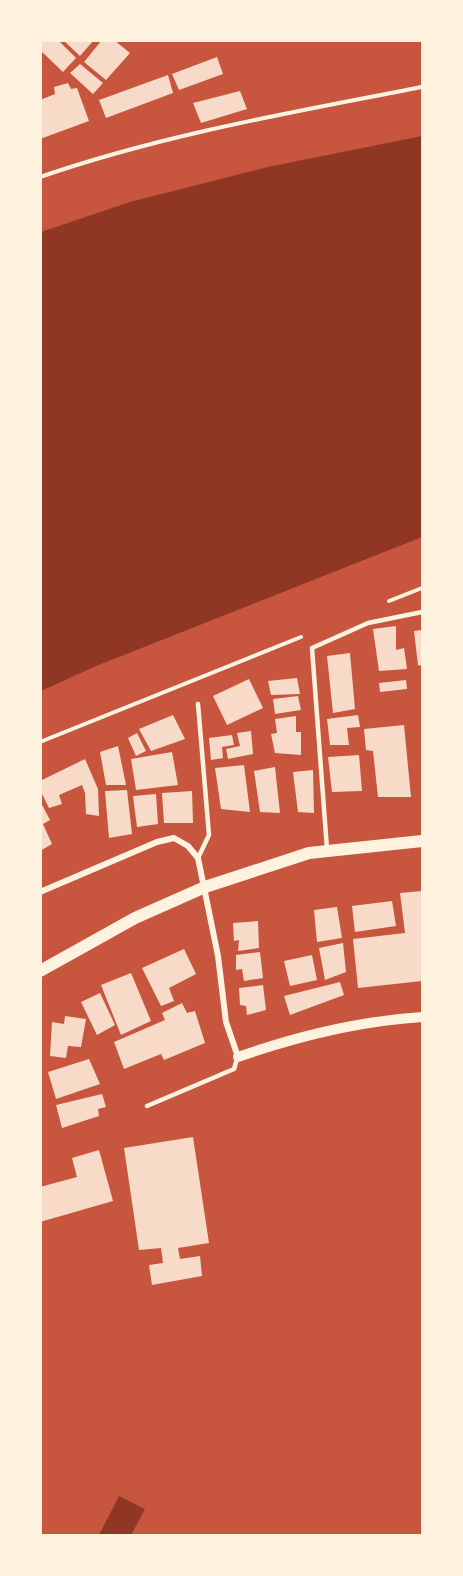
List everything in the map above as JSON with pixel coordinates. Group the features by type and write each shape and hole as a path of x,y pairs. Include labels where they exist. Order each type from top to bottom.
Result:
{"main road":[{"path":"40,971 135,918 205,887 309,853 423,841"}],"street":[{"path":"40,892 157,842 174,838 188,846 198,858 205,887 218,956 226,1022 238,1057 288,1039 346,1026 423,1017"}],"lane":[{"path":"327,851 312,648 368,623 423,612"},
{"path":"198,704 209,835 198,858"},
{"path":"147,1106 234,1069 238,1057"}],"path":[{"path":"40,177 139,146 243,122 423,87"},
{"path":"379,605 423,588"},
{"path":"40,742 303,636"}],"shaded area":[{"path":"422,136 422,537 96,666 41,691 41,232 130,202 268,167"},
{"path":"119,1496 145,1509 131,1535 99,1535"}],"building":[{"path":"40,40 58,40 76,58 63,72 40,50"},
{"path":"63,40 94,40 80,56"},
{"path":"102,40 114,40 130,53 106,80 84,62"},
{"path":"217,57 223,74 179,90 172,74"},
{"path":"80,64 103,83 93,94 70,73"},
{"path":"168,75 173,93 106,118 99,100"},
{"path":"68,83 71,89 77,88 89,121 40,139 40,100 55,94 54,87"},
{"path":"240,91 247,109 201,123 193,103"},
{"path":"396,626 396,650 404,648 407,669 379,671 373,629"},
{"path":"422,630 422,666 418,665 414,631"},
{"path":"350,653 355,709 333,713 327,656"},
{"path":"297,678 300,694 271,695 268,681"},
{"path":"249,679 263,708 227,725 213,696"},
{"path":"406,680 407,689 380,692 379,683"},
{"path":"298,696 301,710 275,714 273,699"},
{"path":"173,715 185,739 151,751 139,729"},
{"path":"358,715 360,727 347,728 349,745 330,745 327,719"},
{"path":"296,716 296,732 301,732 301,755 275,753 271,734 277,733 275,719"},
{"path":"404,725 411,797 378,797 373,751 366,750 364,729"},
{"path":"251,731 253,754 228,759 226,749 240,746 237,733"},
{"path":"137,733 146,751 136,756 128,738"},
{"path":"232,735 234,745 222,747 223,758 211,760 209,738"},
{"path":"118,746 126,785 106,785 100,752"},
{"path":"172,752 178,785 136,790 131,759"},
{"path":"359,755 362,791 332,792 328,757"},
{"path":"85,759 98,789 99,816 86,814 85,793 82,785 59,795 62,804 49,808 40,790 40,781"},
{"path":"244,765 250,812 221,809 215,768"},
{"path":"275,767 280,813 260,812 254,771"},
{"path":"313,770 314,813 298,812 293,772"},
{"path":"127,790 132,834 109,838 105,791"},
{"path":"192,791 193,823 164,823 162,793"},
{"path":"156,794 158,824 137,827 133,796"},
{"path":"40,801 50,820 43,824 52,844 40,851"},
{"path":"422,891 422,981 358,988 353,939 405,933 400,893"},
{"path":"392,901 396,926 355,932 352,906"},
{"path":"337,907 342,938 317,942 314,910"},
{"path":"258,921 259,948 238,951 239,940 234,941 233,923"},
{"path":"343,943 346,972 325,980 319,948"},
{"path":"184,949 196,974 169,988 174,1001 161,1006 142,968"},
{"path":"260,952 263,978 244,981 242,969 236,970 236,955"},
{"path":"312,955 317,980 290,986 284,961"},
{"path":"131,973 151,1021 121,1035 101,985"},
{"path":"340,982 344,995 290,1015 284,996"},
{"path":"263,985 266,1010 247,1015 246,1006 240,1005 239,988"},
{"path":"100,993 115,1025 97,1035 81,1002"},
{"path":"182,1003 187,1013 195,1011 205,1043 164,1060 161,1054 124,1069 114,1042 165,1020 162,1013"},
{"path":"65,1016 86,1019 81,1047 68,1046 66,1058 50,1056 52,1022 64,1024"},
{"path":"89,1059 100,1084 56,1099 48,1072"},
{"path":"102,1094 106,1107 98,1109 99,1116 62,1128 56,1105"},
{"path":"193,1137 209,1243 178,1248 180,1259 200,1256 202,1276 152,1285 149,1265 163,1263 161,1248 139,1250 124,1148"},
{"path":"99,1150 113,1201 40,1222 40,1187 77,1177 72,1158"}]}
